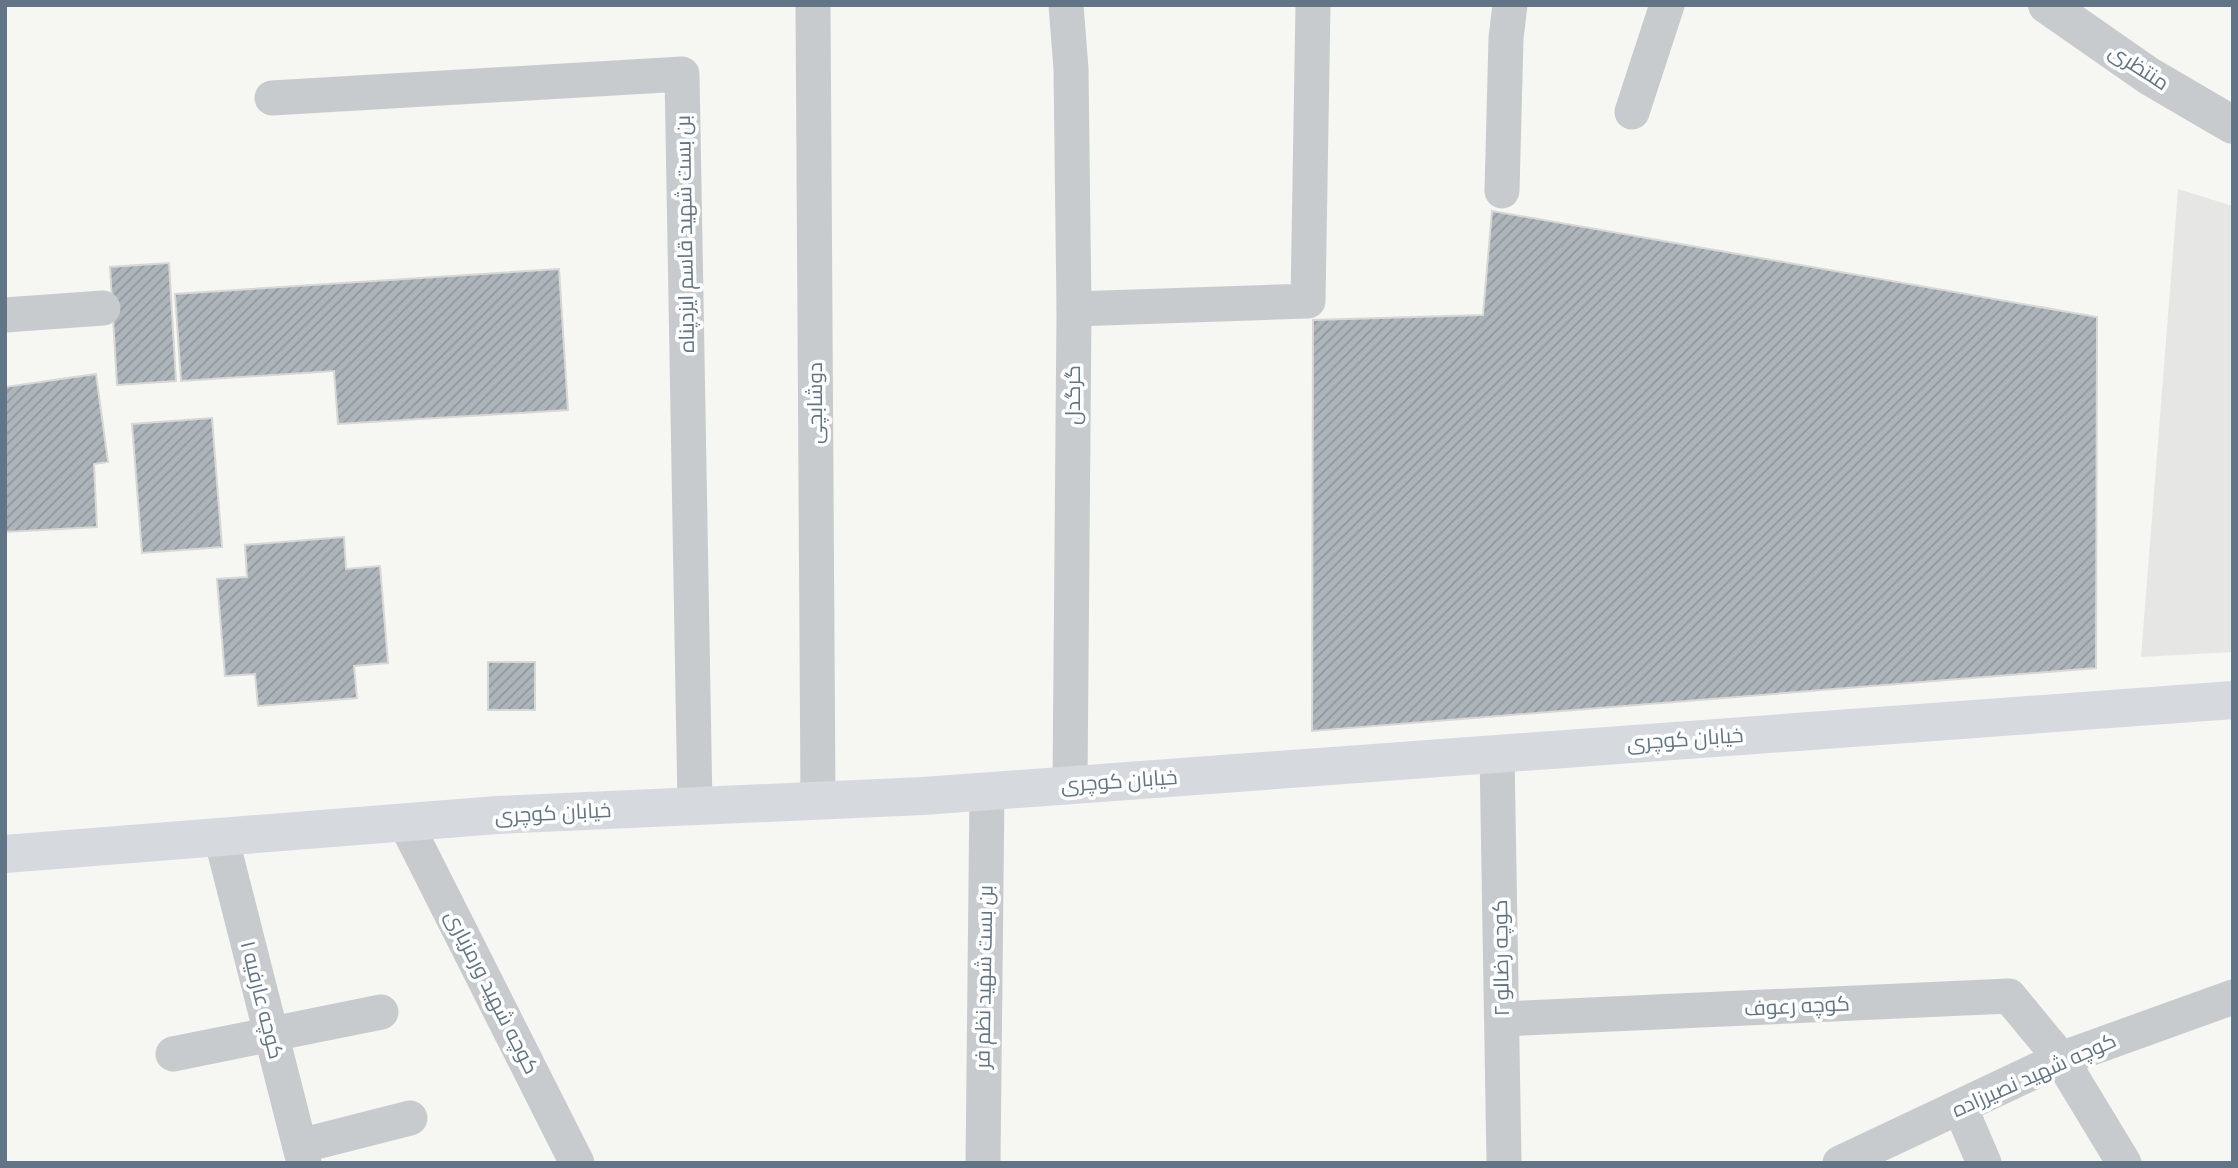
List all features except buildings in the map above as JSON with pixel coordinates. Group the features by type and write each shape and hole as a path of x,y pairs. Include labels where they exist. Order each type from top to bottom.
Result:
{"main road":[{"name":"خیابان کوچری","path":"5,854 497,815 987,791 2233,700"}],"street":[{"name":"دوشابچی","path":"813,5 818,801"},
{"name":"گرگدل","path":"1066,5 1071,69 1074,309 1070,785"},
{"path":"1074,309 1308,301 1313,5"},
{"path":"1502,191 1506,38 1510,5"},
{"path":"1632,112 1667,5"},
{"name":"منتظری","path":"2047,5 2149,76 2233,125"},
{"name":"بن بست شهید قاسم ایزدپناه","path":"272,98 682,74 695,806"},
{"path":"5,315 103,308"},
{"name":"کوچه رضالو ۲","path":"1497,753 1504,1163"},
{"name":"بن بست شهید نظم فر","path":"983,1163 987,791"},
{"name":"کوچه شهید ورمزیاری","path":"405,822 577,1163"},
{"name":"کوچه عارفیه ۱","path":"221,837 302,1154"},
{"name":"کوچه رعوف","path":"1502,1019 2009,996 2061,1059"},
{"name":"کوچه شهید نصیرزاده","path":"1840,1163 2061,1059 2233,997"},
{"path":"173,1054 381,1012"},
{"path":"2061,1059 2124,1163"},
{"path":"1960,1107 1984,1163"},
{"path":"302,1154 410,1118"}],"shaded area":[{"path":"2178,189 2233,206 2233,652 2141,657"}]}
